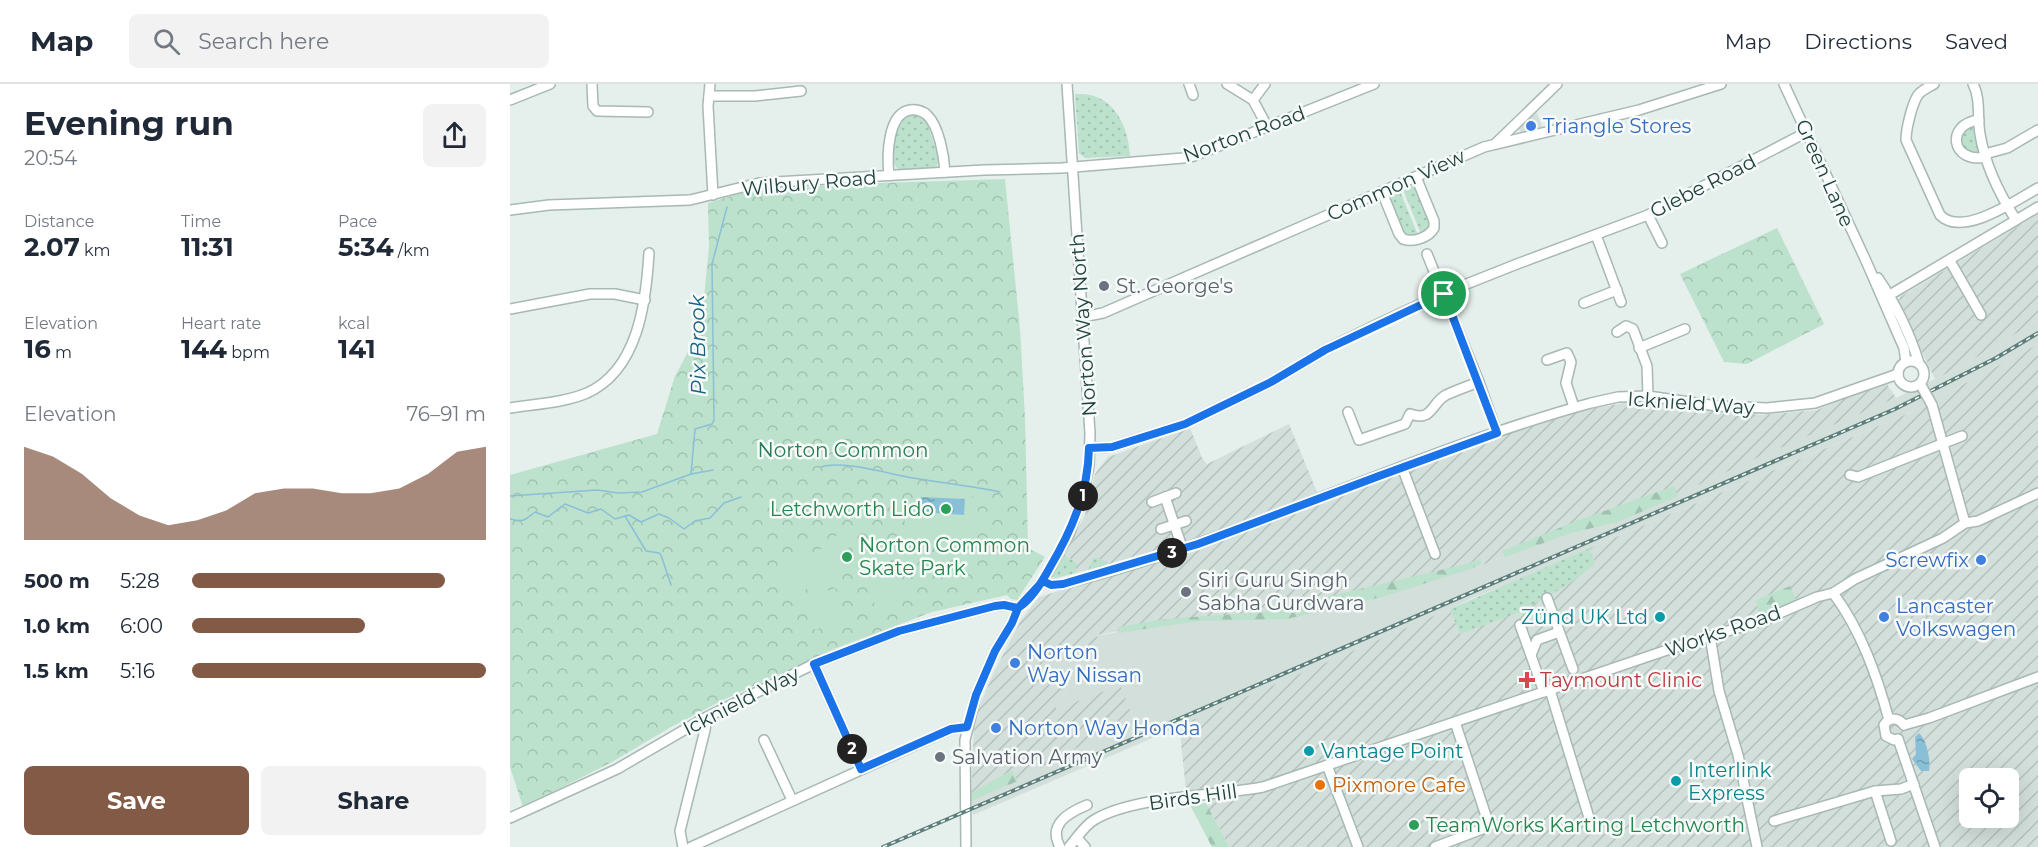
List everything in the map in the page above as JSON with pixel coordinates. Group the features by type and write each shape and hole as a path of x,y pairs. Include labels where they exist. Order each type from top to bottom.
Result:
{"street":[{"path":"519,84 523,94"},
{"path":"510,100 550,84"},
{"path":"592,84 593,106 597,111 648,112"},
{"path":"710,84 713,195"},
{"name":"Norton Way North","path":"966,847 967,727 982,679 1018,608 1043,581 1064,545 1080,507 1088,473 1089,448 1082,317 1067,84"},
{"path":"1189,84 1193,95"},
{"path":"1227,84 1253,100 1268,128"},
{"path":"1253,100 1265,84"},
{"path":"1496,143 1557,84"},
{"name":"Common View","path":"1082,317 1103,313 1496,143 1640,110 1720,84"},
{"name":"Green Lane","path":"1784,84 1866,261 1916,352 1924,372 1921,386 1932,405 1944,442 1965,523"},
{"path":"1934,84 1921,92 1916,99 1906,128 1906,140 1937,211 1943,218 1951,222 1965,223 2007,206 2038,188"},
{"path":"1973,84 1978,96 1981,138 1986,156 2007,206 2016,220"},
{"name":"Norton Road","path":"1073,167 1194,156 1268,128 1369,85"},
{"path":"709,96 801,92"},
{"path":"889,175 887,158 894,121 900,113 910,110 920,111 927,115 934,124 944,154 945,172"},
{"path":"1979,120 1969,122 1957,135 1957,144 1962,153 1974,159 2007,148 2038,130"},
{"name":"Glebe Road","path":"1089,448 1112,447 1185,424 1271,382 1325,350 1444,294 1648,214 1807,132"},
{"name":"Wilbury Road","path":"510,210 549,205 690,200 759,183 1073,167"},
{"path":"1416,177 1434,221 1434,228 1424,246"},
{"path":"1382,192 1399,234 1403,239 1424,246 1497,433"},
{"path":"1886,297 2038,207"},
{"path":"1648,214 1662,243"},
{"path":"1596,235 1621,302"},
{"path":"510,408 568,399 588,392 602,384 618,369 627,355 645,300 649,253"},
{"path":"1950,261 1981,315"},
{"path":"1584,303 1617,290"},
{"path":"510,309 599,294 645,300"},
{"name":"Green Lane","path":"1886,297 1904,348 1906,362"},
{"path":"1617,332 1626,326 1633,329 1647,366 1648,396"},
{"path":"1639,348 1684,329"},
{"path":"1547,360 1567,353 1571,362 1566,383 1574,407"},
{"path":"1919,363 1906,362 1901,366 1898,374 1905,385 1921,386"},
{"name":"Icknield Way","path":"1043,581 1051,585 1063,584 1183,550 1402,467 1574,407 1618,397 1648,396 1717,406 1767,408 1815,403 1898,374"},
{"path":"1348,412 1359,440 1405,424 1410,414 1419,416 1428,414 1443,397 1479,382"},
{"path":"1850,475 1858,477 1962,436"},
{"path":"1402,467 1435,554"},
{"name":"Works Road","path":"1327,765 1766,619 1816,597 1833,593 1855,579 1943,538 1965,523 1978,521 2038,493"},
{"path":"1152,502 1176,494"},
{"path":"1165,497 1183,550"},
{"path":"1161,530 1186,521"},
{"path":"1833,593 1858,634 1882,695 1889,720"},
{"path":"1547,598 1573,669"},
{"name":"Icknield Way","path":"510,818 617,769 703,719 814,664 909,628 995,606 1018,608"},
{"path":"1520,625 1547,691 1591,824"},
{"path":"1531,655 1537,640 1559,632"},
{"path":"1710,636 1719,691 1738,755 1757,847"},
{"path":"814,664 861,769"},
{"path":"1904,725 1929,718 2038,677"},
{"path":"683,847 680,836 681,825 705,730 706,723 703,719"},
{"path":"1898,719 1904,725 1904,733 1898,739 1890,739 1884,733 1884,725 1889,720 1898,719"},
{"path":"1435,847 1485,828 1488,822 1455,722"},
{"path":"691,847 951,729 967,727"},
{"path":"1898,739 1935,847"},
{"path":"764,740 792,800"},
{"path":"1327,765 1358,847"},
{"name":"Birds Hill","path":"1069,847 1095,819 1124,808 1263,787 1327,765"},
{"path":"1774,821 1875,791 1901,789 1914,784"},
{"path":"1875,791 1891,841"},
{"path":"1060,847 1057,842 1057,832 1061,820 1068,813 1087,805"},
{"path":"1077,837 1085,847"}],"shaded area":[{"path":"1536,111 1543,128 1521,133 1518,127"},
{"path":"2038,214 2038,320 1967,363 1935,379 1898,302 1900,297"},
{"path":"2038,320 2038,344 1916,410 1470,599 1428,620 973,815 971,801 1018,781 1066,753 1120,685 1056,709 1055,698 1071,693 1049,685 1042,658 1099,647 1096,636 1471,569 1571,533 1618,522 1760,456 1896,398 1967,363"},
{"path":"2038,344 2038,847 1229,847 1206,803 1212,803 1211,790 1186,791 1180,733 1188,722 1450,609 1460,634 1595,564 1590,548 1916,410"},
{"path":"1885,381 1896,398 1761,456 1618,522 1571,533 1471,569 1329,608 1165,623 1097,635 1099,647 1043,658 1049,685 1067,682 1071,693 1056,698 1056,709 1120,685 1134,721 1066,753 1018,781 971,801 974,724 979,707 1021,620 1039,597 1153,562 1536,423 1588,409 1631,402 1677,404 1760,415 1817,410"},
{"path":"1289,424 1317,492 1216,531 1119,562 1076,573 1076,562 1064,555 1085,515 1095,474 1108,457 1190,428 1202,458 1207,464"}],"green space":[{"path":"1075,94 1094,96 1103,100 1116,112 1125,129 1130,156 1085,158 1079,153"},
{"path":"911,114 921,116 927,122 939,159 936,168 898,170 891,158 898,122 903,116"},
{"path":"1973,123 1980,157 1966,155 1958,139 1959,134"},
{"name":"Norton Common","path":"1005,179 1020,329 1028,548 1045,557 1017,600 1007,595 932,612 834,649 723,700 612,762 523,807 510,767 510,475 657,434 675,376 701,328 709,247 708,203 748,191 850,184"},
{"path":"1413,182 1432,227 1421,234 1402,187"},
{"path":"1399,189 1418,235 1410,238 1403,236 1386,194"},
{"path":"1777,228 1824,324 1747,364 1724,362 1680,274"},
{"path":"1674,486 1678,496 1618,522 1571,533 1505,557 1502,551 1579,520"},
{"name":"Letchworth Lido","path":"915,487 972,491 972,498 979,499 974,541 904,538 905,519 914,520"},
{"path":"846,532 851,534 856,545 848,548 856,567 847,570 834,543 846,573 787,597 774,568 833,544 829,545 828,539"},
{"path":"1590,548 1595,564 1569,584 1520,612 1460,634 1450,609"},
{"path":"1064,555 1076,562 1076,573 1052,577 1051,575"},
{"path":"1093,558 1107,562 1107,565 1088,571"},
{"path":"1481,559 1481,564 1471,569 1382,597 1287,619 1198,621 1119,633 1118,627 1166,619 1263,612"},
{"path":"897,566 909,598 877,610 865,578"},
{"path":"1790,586 1796,600 1759,615 1756,600"},
{"path":"835,588 847,618 815,630 803,600"},
{"path":"1012,770 1018,781 971,801 971,793"},
{"path":"1206,803 1229,847 1212,847 1190,805"}],"water":[{"path":"921,497 965,499 964,515 920,512"},
{"path":"1919,733 1928,751 1929,771 1921,771 1912,759 1916,754 1915,737"}],"waterway":[{"name":"Pix Brook","path":"691,474 695,429 712,424 714,420 712,264 727,207"},
{"path":"821,467 853,466 1000,492"},
{"name":"Pix Brook","path":"510,496 597,490 618,493 642,492 691,474 713,470"},
{"path":"510,519 522,520 535,512 548,517 565,504 588,513 601,509 615,519 629,515 641,522 659,514 684,529 695,521 710,518 724,503 741,497"},
{"path":"625,516 646,551 661,555 671,585"}],"railway":[{"path":"883,847 1895,409 1996,358 2038,333"}],"place":[{"name":"Triangle Stores","path":"1531,126"},
{"name":"St. George's","path":"1104,286"},
{"name":"Letchworth Lido","path":"946,509"},
{"name":"Norton Common Skate Park","path":"847,557"},
{"name":"Screwfix","path":"1981,560"},
{"name":"Siri Guru Singh Sabha Gurdwara","path":"1186,592"},
{"name":"Zünd UK Ltd","path":"1660,617"},
{"name":"Lancaster Volkswagen","path":"1884,617"},
{"name":"Norton Way Nissan","path":"1015,663"},
{"name":"Taymount Clinic","path":"1527,680"},
{"name":"Norton Way Honda","path":"996,728"},
{"name":"Vantage Point","path":"1309,751"},
{"name":"Salvation Army","path":"940,757"},
{"name":"Interlink Express","path":"1676,781"},
{"name":"Pixmore Cafe","path":"1320,785"},
{"name":"TeamWorks Karting Letchworth","path":"1414,825"}],"route":[{"path":"1444,294 1325,350 1271,382 1185,424 1112,447 1089,448 1089,465 1084,491 1070,532 1043,581 1018,608 995,606 909,628 814,664 861,769 951,729 967,727 976,695 995,651 1018,608 1023,604 1043,581 1054,586 1183,550 1497,433 1444,294"}]}
